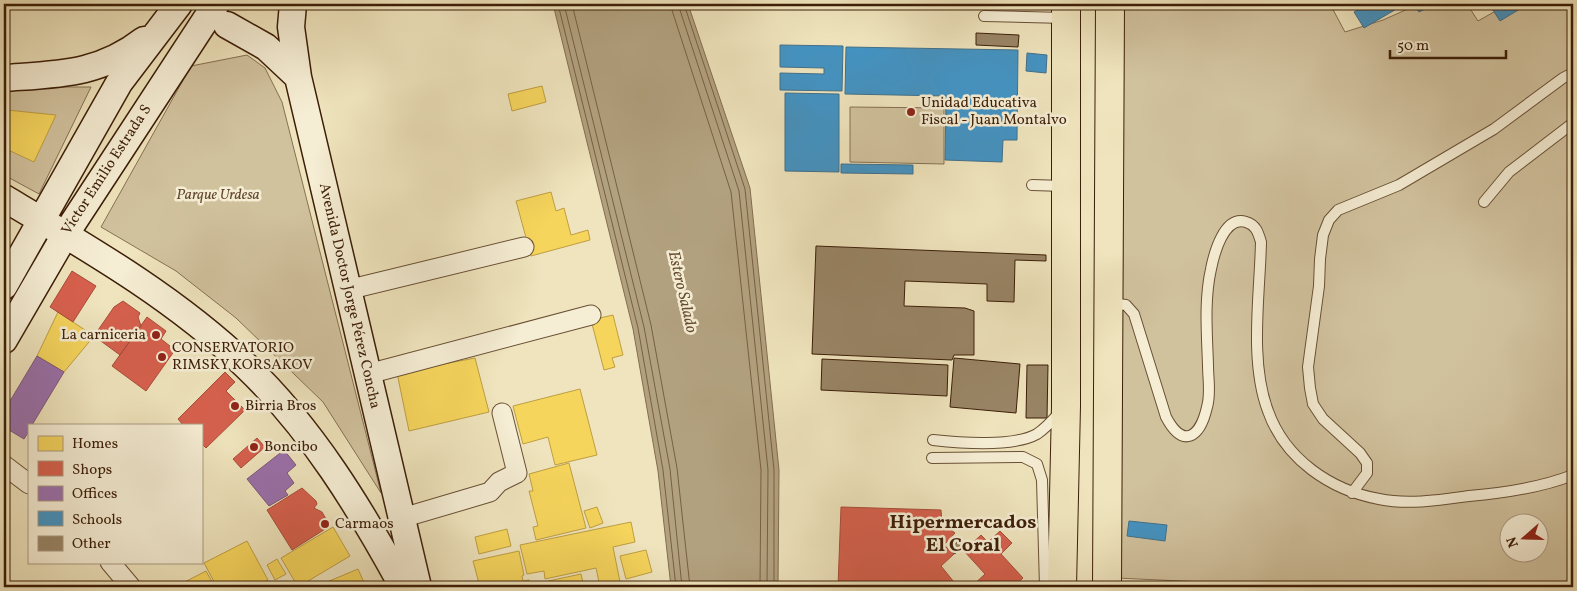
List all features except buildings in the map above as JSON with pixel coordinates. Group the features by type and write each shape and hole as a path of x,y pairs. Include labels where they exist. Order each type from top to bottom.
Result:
{"main road":[{"path":"1107,587 1110,4"},
{"path":"1062,587 1066,406 1065,186 1070,9"}],"street":[{"path":"4,78 87,70 116,59 142,41 174,10"},
{"name":"Víctor Emilio Estrada S","path":"4,286 119,84 174,10"},
{"path":"216,16 292,15"},
{"name":"Avenida Doctor Jorge Pérez Concha","path":"292,15 298,77 418,587"},
{"path":"216,16 266,47 298,77"},
{"name":"Víctor Emilio Estrada S","path":"4,340 65,235 216,16"},
{"path":"4,198 171,302 246,366 303,430 352,500 403,587"},
{"path":"348,290 524,247"},
{"path":"368,374 591,315"},
{"path":"402,518 490,492 499,482 517,473 502,413"},
{"path":"352,500 369,513 382,511 389,505 392,489 389,464"},
{"path":"4,465 28,483"},
{"path":"112,564 131,587"}],"lane":[{"path":"984,16 1070,9 1075,488"},
{"path":"1352,492 1367,473 1367,463 1360,454 1323,420 1314,404 1308,367 1319,286 1323,234 1329,220 1338,210 1399,185 1494,129 1563,78 1573,73"},
{"path":"1484,202 1509,172 1573,123"},
{"path":"1032,185 1065,186"},
{"path":"1109,303 1126,306 1134,314 1166,417 1173,430 1181,436 1189,436 1197,432 1208,407 1208,295 1216,252 1224,233 1232,224 1242,221 1252,224 1258,230 1261,242 1257,337 1263,392 1268,411 1279,435 1297,458 1309,469 1352,492 1380,500 1411,502 1511,492 1573,475"},
{"path":"933,440 961,443 1023,440 1049,425 1066,406"},
{"path":"961,443 962,457"},
{"path":"932,458 1023,457 1037,464 1042,480 1046,587"}],"green space":[{"path":"1119,4 1330,4 1345,32 1383,20 1419,4 1467,4 1478,21 1508,4 1573,4 1573,587 1313,587 1116,578"},
{"name":"Parque Urdesa","path":"247,55 265,68 282,102 381,493 323,402 236,318 176,271 101,227 191,66"},
{"path":"91,87 39,194 4,175 4,89"},
{"path":"850,107 944,108 944,164 850,162"}],"water":[{"name":"Estero Salado","path":"553,4 688,4 750,188 779,470 778,587 671,587 658,471 633,329"}],"place":[{"name":"Unidad Educativa Fiscal - Juan Montalvo","path":"911,112"},
{"name":"La carniceria","path":"156,335"},
{"name":"CONSERVATORIO RIMSKY KORSAKOV","path":"162,357"},
{"name":"Birria Bros","path":"235,406"},
{"name":"Boncibo","path":"254,447"},
{"name":"Carmaos","path":"325,524"}],"district":[{"name":"Hipermercados El Coral","path":"963,534"}]}
